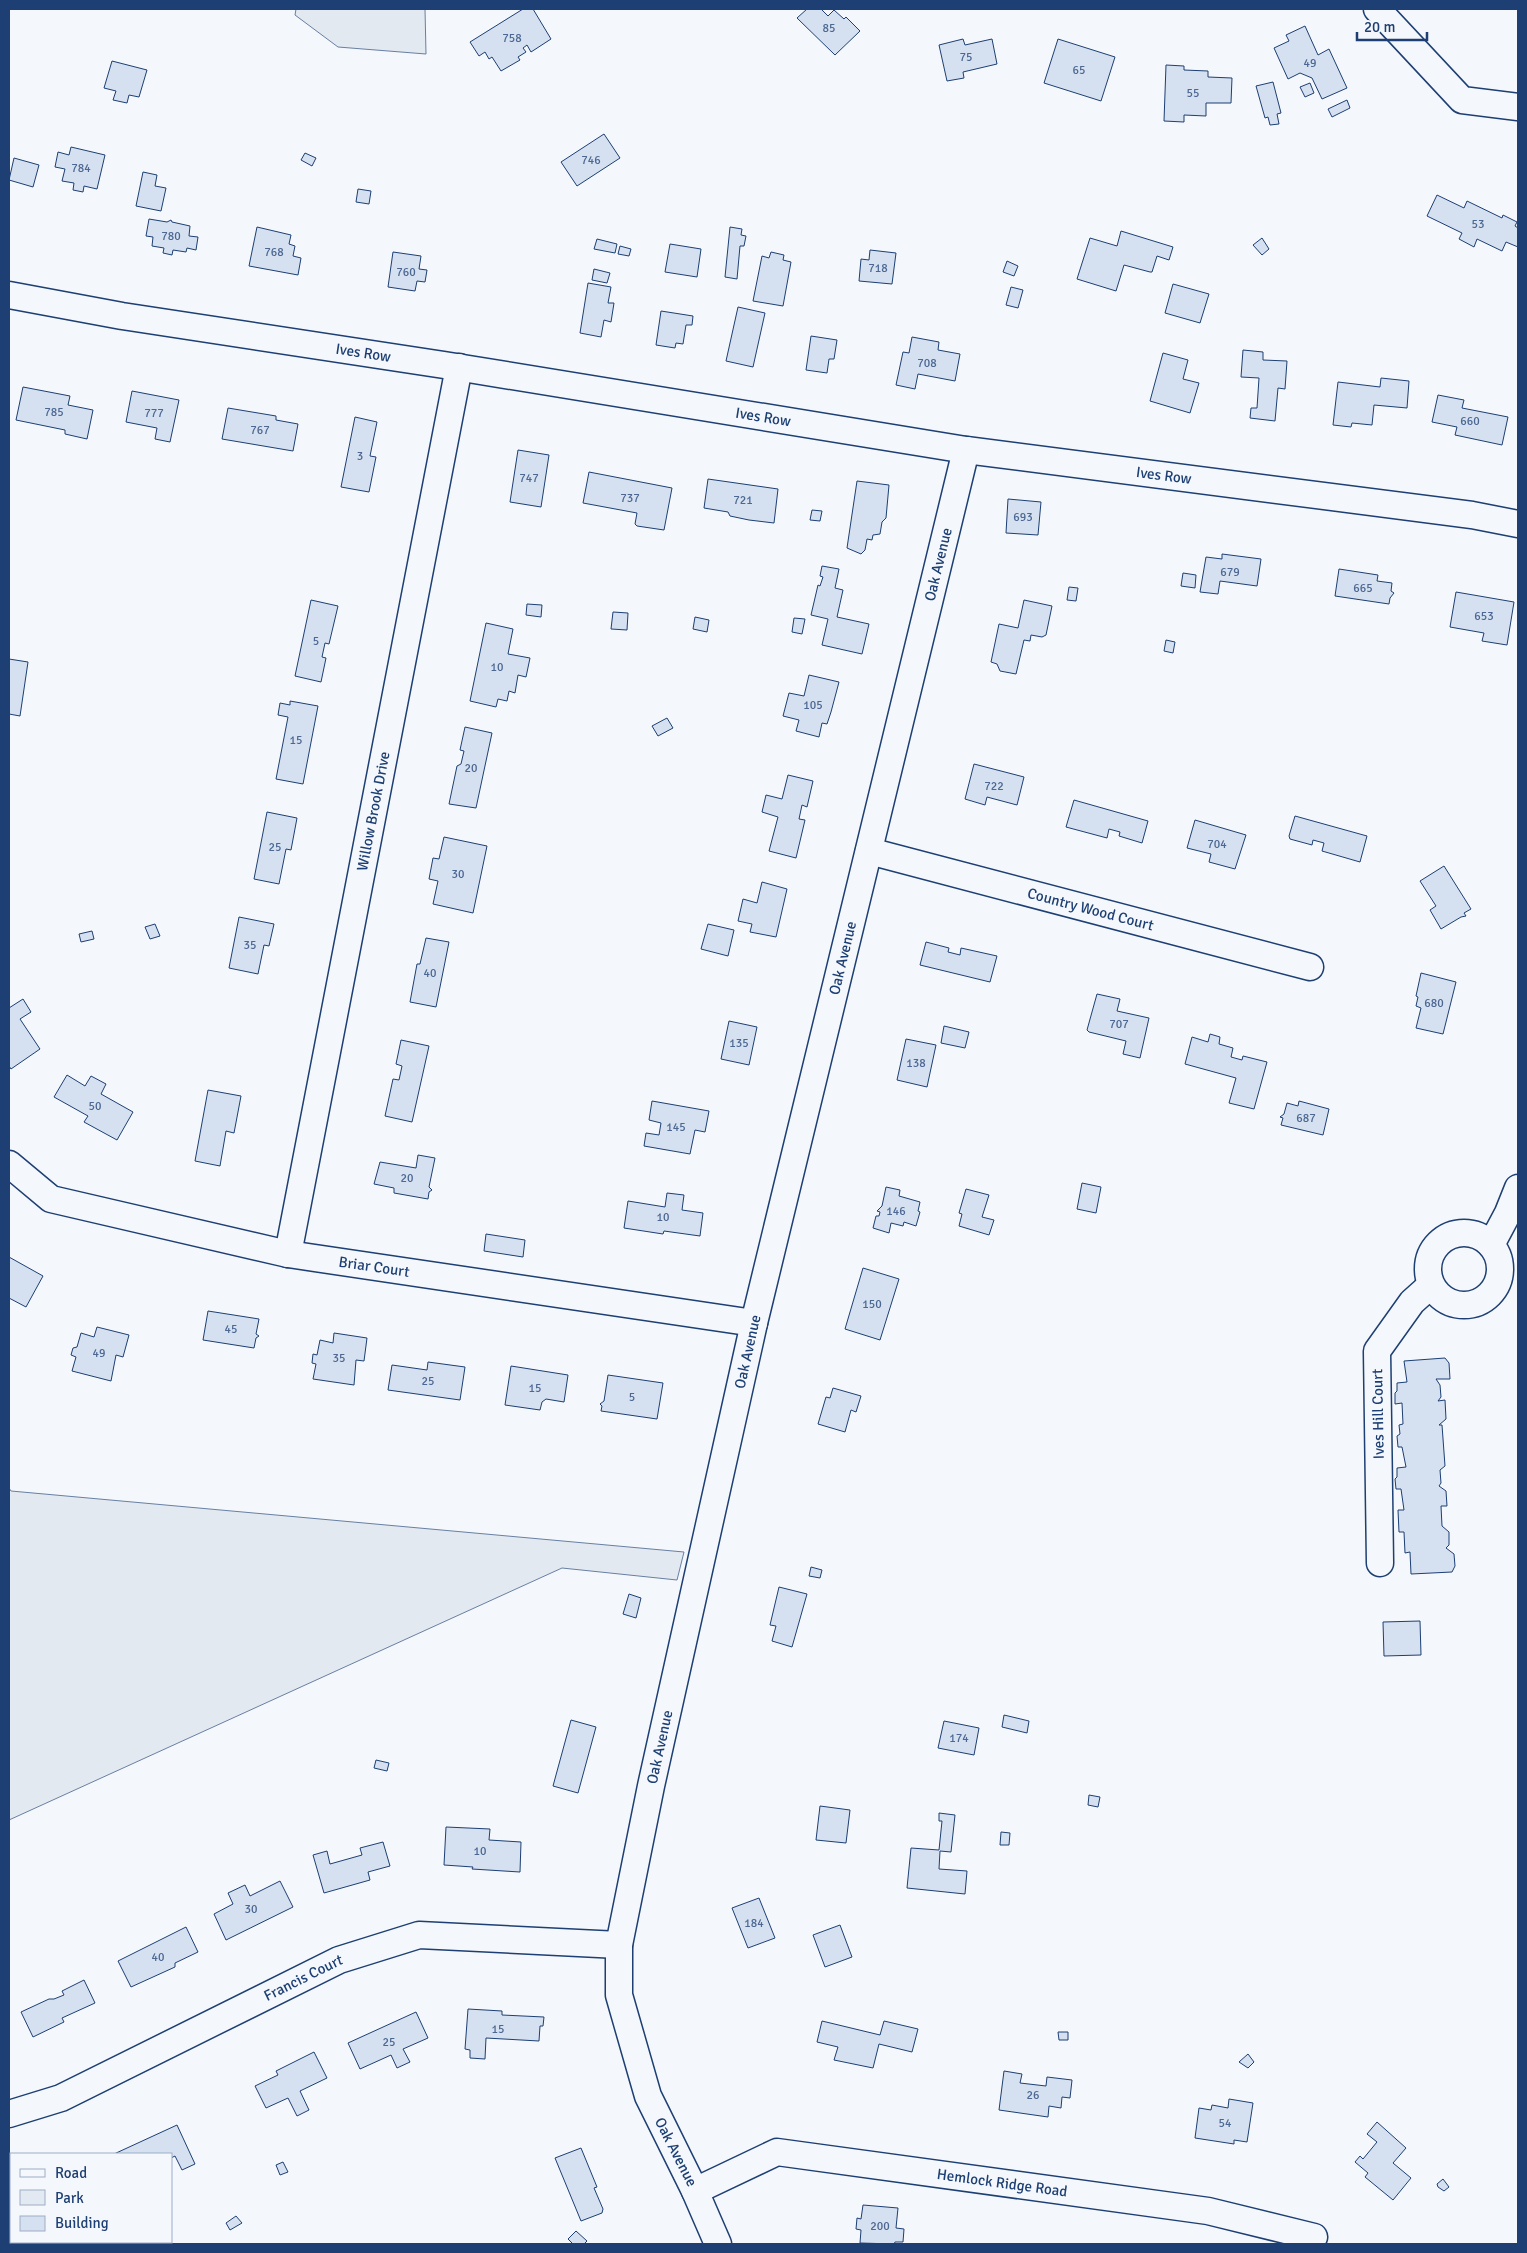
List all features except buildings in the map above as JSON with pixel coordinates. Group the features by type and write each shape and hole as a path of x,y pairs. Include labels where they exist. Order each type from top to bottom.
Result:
{"street":[{"path":"1377,9 1462,100 1518,107"},
{"name":"Ives Row","path":"9,295 122,316 459,367 966,450 1472,515 1518,524"},
{"name":"Willow Brook Drive","path":"288,1254 459,367"},
{"name":"Oak Avenue","path":"718,2244 696,2190 648,2096 620,1994 620,1945 654,1769 754,1323 966,450"},
{"name":"Country Wood Court","path":"869,851 1310,967"},
{"name":"Briar Court","path":"9,1164 51,1199 288,1254 754,1323"},
{"path":"1491,1245 1508,1213 1518,1188"},
{"path":"1460,1233 1472,1234 1482,1238 1491,1245 1498,1259 1499,1274 1491,1293 1481,1300 1464,1304 1447,1301 1431,1285 1428,1274 1428,1262 1432,1251 1439,1242 1449,1236 1460,1233"},
{"name":"Ives Hill Court","path":"1380,1563 1377,1351 1412,1302 1431,1285"},
{"name":"Francis Court","path":"9,2114 61,2098 339,1960 420,1935 620,1945"},
{"name":"Hemlock Ridge Road","path":"696,2190 777,2152 1208,2211 1314,2237"}],"green space":[{"path":"296,9 425,9 426,54 338,47 295,15"},
{"path":"9,1488 11,1491 684,1552 677,1580 562,1568 9,1820"}]}
